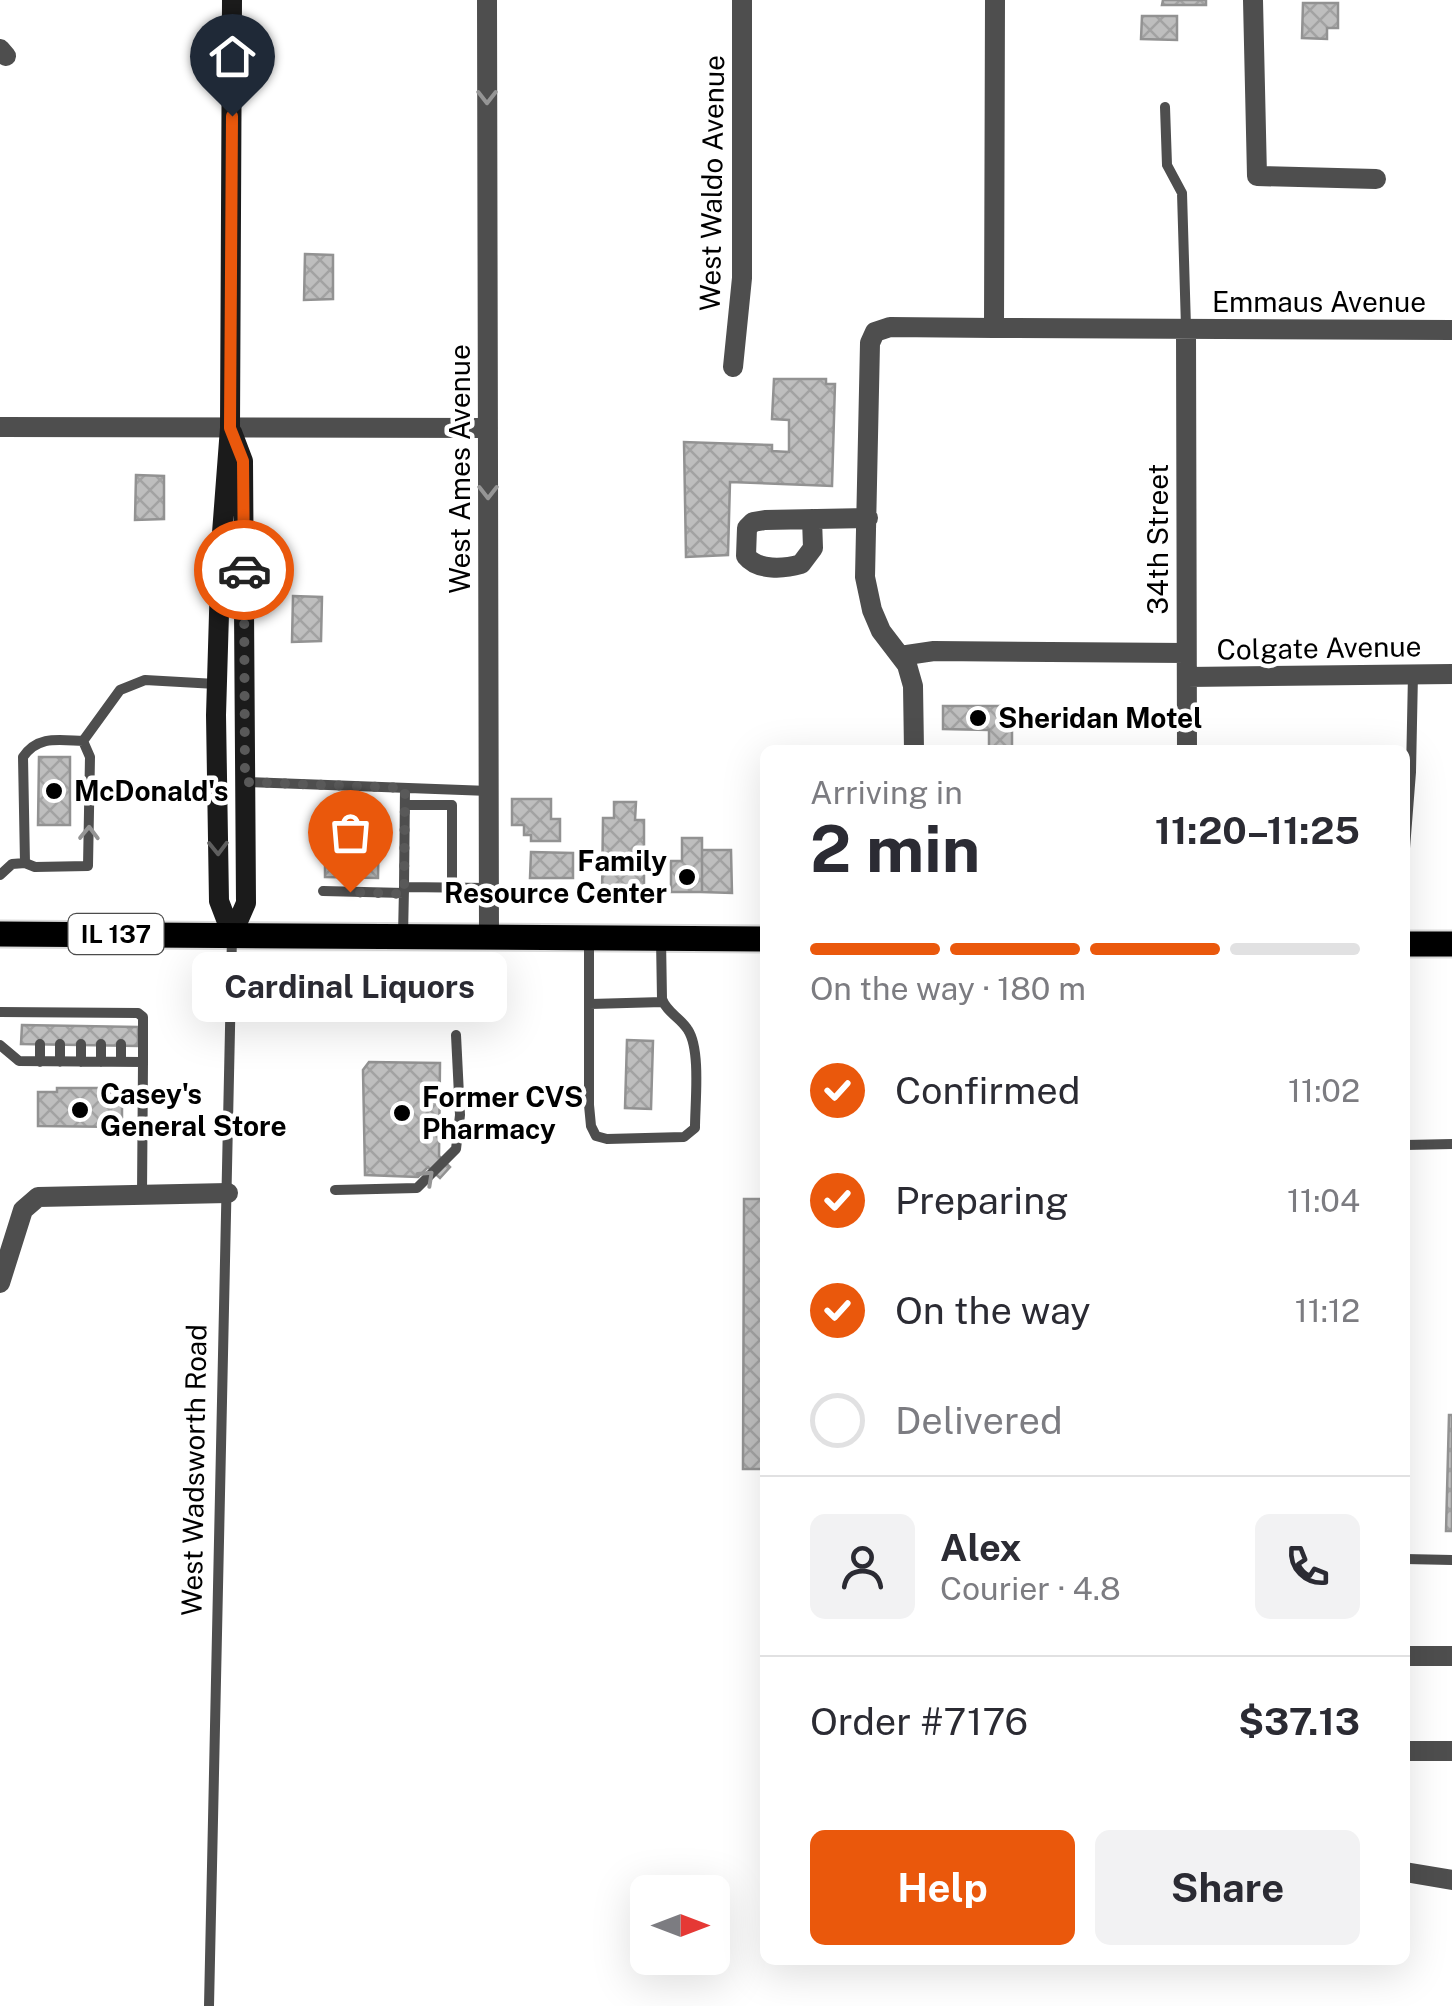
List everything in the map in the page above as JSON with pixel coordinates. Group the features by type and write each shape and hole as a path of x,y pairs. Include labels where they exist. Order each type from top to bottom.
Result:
{"main road":[{"name":"West Wadsworth Road","path":"232,0 230,428 220,546 217,684 218,901 232,935"},
{"name":"West Wadsworth Road","path":"230,428 243,461 246,903 232,935"},
{"name":"IL 137","path":"0,934 760,939"},
{"path":"1410,944 1452,944"}],"street":[{"name":"West Ames Avenue","path":"487,0 489,937"},
{"name":"West Waldo Avenue","path":"733,367 742,278 742,0"},
{"path":"994,328 995,0"},
{"path":"1252,0 1257,176 1376,179"},
{"name":"Emmaus Avenue","path":"868,518 870,344 875,332 890,327 1452,330"},
{"name":"34th Street","path":"1186,328 1187,745"},
{"path":"0,427 488,428"},
{"path":"812,519 868,518 865,577 881,631 907,666 913,686 914,745"},
{"name":"Colgate Avenue","path":"900,656 934,651 1186,653"},
{"name":"Colgate Avenue","path":"1187,677 1452,674"},
{"path":"0,1283 23,1210 30,1201 49,1195 228,1194"},
{"path":"1410,1656 1452,1656"},
{"path":"1410,1751 1452,1751"},
{"path":"1410,1873 1452,1880"}],"lane":[{"path":"1165,107 1167,164 1182,192 1186,328"},
{"path":"1410,796 1413,674"},
{"path":"84,741 120,690 145,680 217,684"},
{"path":"25,863 23,757 32,744 48,739 84,741"},
{"path":"0,875 6,864 88,866 90,757 84,741"},
{"path":"245,782 488,791"},
{"path":"403,936 405,788"},
{"path":"405,805 452,804 452,888"},
{"path":"323,891 489,888"},
{"name":"West Wadsworth Road","path":"209,2006 232,935"},
{"path":"589,938 591,1126 596,1136 607,1139 684,1138 694,1128 694,1057 691,1034 663,1002 661,938"},
{"path":"590,1004 663,1002"},
{"path":"0,1012 138,1013 143,1017 142,1194"},
{"path":"40,1012 40,1026"},
{"path":"60,1012 60,1026"},
{"path":"81,1013 81,1027"},
{"path":"101,1013 101,1028"},
{"path":"122,1013 122,1028"},
{"path":"335,1190 417,1188 456,1149 460,1115 456,1034"},
{"path":"40,1044 40,1062"},
{"path":"60,1044 60,1062"},
{"path":"80,1044 80,1062"},
{"path":"100,1062 101,1044"},
{"path":"121,1044 121,1062"},
{"path":"0,1045 19,1061 143,1062"},
{"path":"1410,1145 1452,1144"},
{"path":"1410,1560 1452,1560"}],"building":[{"path":"1163,0 1206,0 1206,5 1162,5"},
{"path":"1303,3 1338,3 1338,28 1327,28 1327,39 1302,38"},
{"path":"1142,16 1177,16 1177,40 1141,39"},
{"path":"305,254 333,255 333,299 304,300"},
{"path":"774,379 826,379 826,384 835,384 832,486 730,482 728,555 686,557 684,442 772,445 772,451 789,452 789,420 772,419"},
{"path":"136,475 164,476 164,519 135,520"},
{"path":"293,596 322,597 321,641 292,642"},
{"name":"Sheridan Motel","path":"943,706 1012,706 1012,745 989,745 989,730 943,729"},
{"name":"McDonald's","path":"39,757 70,757 70,825 38,825"},
{"path":"512,799 551,799 551,819 560,819 560,841 531,841 531,835 524,835 524,825 512,825"},
{"path":"614,802 636,802 635,820 644,820 644,897 602,896 603,818 614,818"},
{"path":"379,815 378,878 325,877 325,816"},
{"name":"Family Resource Center","path":"682,838 702,838 702,892 671,892 671,861 682,861"},
{"path":"702,850 731,850 732,893 702,892"},
{"path":"531,852 573,853 573,878 530,878"},
{"name":"Casey's General Store","path":"22,1025 138,1027 138,1046 21,1044"},
{"path":"627,1040 653,1041 651,1109 625,1108"},
{"name":"Former CVS Pharmacy","path":"369,1062 440,1063 439,1156 450,1167 440,1178 428,1167 418,1177 365,1175 363,1070"},
{"name":"Casey's General Store","path":"57,1088 104,1088 104,1093 122,1094 122,1127 38,1126 38,1092 57,1092"},
{"path":"744,1199 760,1199 760,1469 743,1469"},
{"path":"1449,1415 1452,1531 1446,1531"}],"way so far":[{"path":"244,570 245,782 405,788 404,894 350,892"}],"place":[{"name":"Sheridan Motel","path":"978,718"},
{"name":"McDonald's","path":"54,791"},
{"name":"Family Resource Center","path":"687,877"},
{"name":"Cardinal Liquors","path":"350,892"},
{"name":"Casey's General Store","path":"80,1110"},
{"name":"Former CVS Pharmacy","path":"402,1113"}],"route":[{"path":"232,116 230,428 243,461 244,570"}]}
